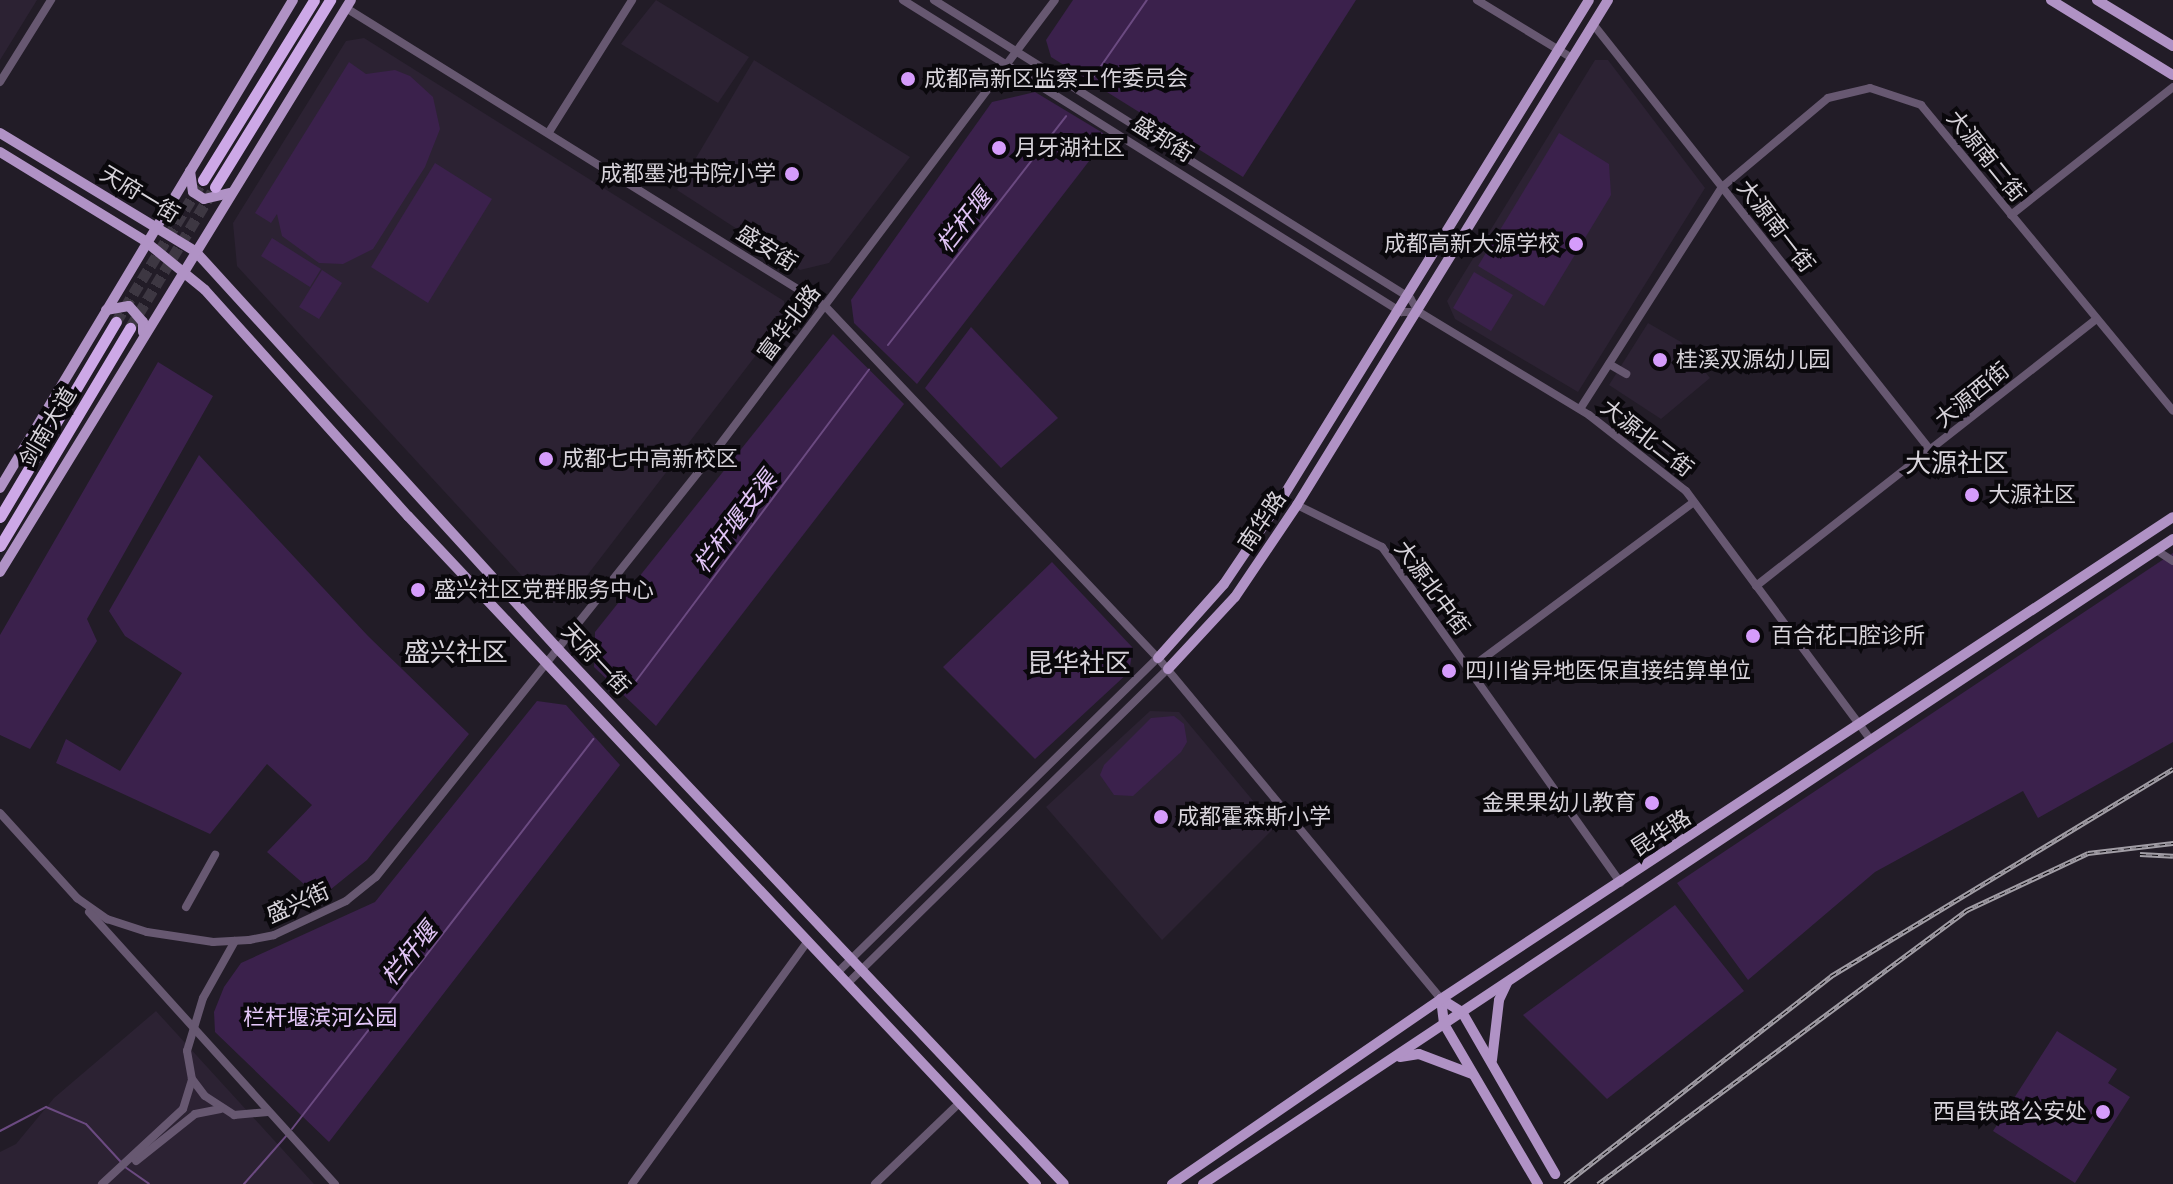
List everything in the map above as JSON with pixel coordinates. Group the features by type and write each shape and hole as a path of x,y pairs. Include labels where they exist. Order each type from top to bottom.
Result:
{"highway":[{"path":"203,180 314,0"},
{"path":"215,187 330,0"},
{"name":"剑南大道","path":"0,517 116,322"},
{"name":"剑南大道","path":"0,546 130,328"}],"main road":[{"path":"0,488 154,226 293,0"},
{"name":"南华路","path":"1158,658 1224,584 1410,298 1589,0"},
{"name":"南华路","path":"1168,669 1235,597 1297,505 1419,312 1608,0"},
{"path":"2051,0 2173,75"},
{"path":"2097,0 2173,46"},
{"path":"0,572 143,334 349,4"},
{"name":"天府一街","path":"0,133 195,251 558,649 1064,1184"},
{"name":"天府一街","path":"0,152 145,241 183,269 546,663 1036,1184"},
{"path":"191,165 193,192 214,201 233,192"},
{"path":"106,310 129,306 143,322 143,334"},
{"name":"昆华路","path":"1172,1184 1441,999 2173,517"},
{"name":"昆华路","path":"1203,1184 2173,539"},
{"path":"1492,1062 1499,1000 1509,981"},
{"path":"1441,999 1462,1012 1555,1174"},
{"path":"1441,999 1444,1024 1538,1184"},
{"path":"1395,1058 1419,1054 1474,1075"}],"street":[{"path":"0,82 51,0"},
{"path":"549,132 632,0"},
{"name":"盛邦街","path":"903,0 1401,312"},
{"name":"盛邦街","path":"934,0 1410,298 1419,312"},
{"name":"富华北路","path":"546,663 825,306 1055,0"},
{"path":"1477,0 1572,58"},
{"name":"盛安街","path":"349,4 825,306 1168,669 1441,999"},
{"name":"大源南一街","path":"1593,24 1931,451"},
{"path":"2011,215 2173,87"},
{"name":"大源南二街","path":"1580,409 1722,187 1828,98 1870,88 1921,105 2173,411"},
{"path":"1401,312 1419,312"},
{"name":"大源北二街","path":"1419,312 1580,409 1694,502 1871,740"},
{"name":"大源西街","path":"1756,586 2096,319"},
{"path":"1609,364 1626,374"},
{"path":"1469,669 1694,502"},
{"name":"大源北中街","path":"1297,505 1382,547 1621,883"},
{"path":"2156,550 2173,561"},
{"path":"837,973 1158,658"},
{"name":"盛兴街","path":"0,813 77,898 107,919 147,932 235,941 274,935 346,901 376,877 546,663"},
{"name":"南华路","path":"848,983 1168,669"},
{"path":"186,907 215,855"},
{"path":"77,898 335,1184"},
{"path":"106,1183 183,1109 193,1092 187,1051 196,1031 207,985 235,941"},
{"path":"632,1184 808,941"},
{"path":"192,1079 221,1109"},
{"path":"875,1184 958,1104"},
{"path":"136,1156 195,1114 221,1109 247,1116 268,1112"}],"shaded area":[{"path":"0,0 37,0 0,60"},
{"path":"656,0 749,57 718,103 621,44"},
{"name":"成都七中高新校区","path":"364,38 784,301 786,316 566,603 546,602 237,266 233,223 346,41"},
{"name":"成都墨池书院小学","path":"754,60 910,157 829,263 800,270 677,190"},
{"name":"成都高新大源学校","path":"1595,60 1608,60 1705,188 1578,392 1455,319 1447,301"},
{"name":"桂溪双源幼儿园","path":"1648,323 1681,342 1710,378 1661,419 1609,385"},
{"name":"成都霍森斯小学","path":"1150,711 1179,712 1275,827 1162,940 1046,807"},
{"path":"156,1011 314,1184 0,1184 0,1152 16,1144 54,1098"}],"green space":[{"path":"1073,0 1356,0 1243,177 1051,57 1046,40"},
{"path":"349,62 366,74 395,70 410,76 433,97 440,129 425,167 373,249 343,264 319,263 282,236 277,214 271,223 255,213"},
{"path":"1035,92 1103,133 1103,143 917,384 854,323 851,300 992,102"},
{"path":"1559,133 1609,164 1611,195 1544,306 1478,266"},
{"path":"435,163 492,199 428,303 371,267"},
{"path":"272,238 321,269 310,287 261,256"},
{"path":"322,270 342,283 319,319 299,307"},
{"path":"1474,272 1513,295 1491,331 1453,308"},
{"path":"971,327 1058,418 1001,468 925,388"},
{"path":"833,334 904,404 656,726 594,667 595,632"},
{"path":"158,362 213,396 87,619 97,641 30,749 0,735 0,635"},
{"path":"199,455 368,636 469,734 367,860 320,898 267,852 312,805 267,764 210,834 56,763 66,739 120,771 182,673 125,636 109,611"},
{"path":"2173,553 2173,742 2038,818 2023,791 1875,872 1748,980 1677,883"},
{"path":"1052,562 1133,648 1129,672 1035,759 943,667"},
{"name":"栏杆堰滨河公园","path":"537,701 566,705 620,765 329,1142 215,1032 214,1012 224,987 241,963 375,902"},
{"path":"1174,716 1184,724 1187,742 1181,752 1133,796 1114,795 1100,775 1104,765 1151,718"},
{"path":"1675,905 1744,991 1607,1099 1523,1015"},
{"path":"2057,1031 2117,1069 2108,1083 2130,1097 2075,1183 1993,1131"}],"waterway":[{"name":"栏杆堰","path":"1092,79 1147,0"},
{"name":"栏杆堰","path":"888,345 1066,116"},
{"name":"栏杆堰支渠","path":"627,693 869,369"},
{"name":"栏杆堰","path":"292,1129 593,739"},
{"name":"栏杆堰","path":"0,1131 46,1107 86,1124 121,1162"},
{"name":"栏杆堰","path":"244,1184 288,1134"},
{"name":"栏杆堰","path":"125,1167 149,1184"}],"tunnel":[{"path":"116,322 203,180"},
{"path":"130,328 212,192"}],"railway":[{"path":"1565,1184 1831,976 2173,769"},
{"path":"1598,1184 1967,910 2088,853 2173,843"},
{"path":"2140,854 2173,856"}],"place":[{"name":"成都高新区监察工作委员会","path":"908,79"},
{"name":"月牙湖社区","path":"999,148"},
{"name":"成都墨池书院小学","path":"792,174"},
{"name":"成都高新大源学校","path":"1576,244"},
{"name":"桂溪双源幼儿园","path":"1660,360"},
{"name":"成都七中高新校区","path":"546,459"},
{"name":"大源社区","path":"1972,495"},
{"name":"盛兴社区党群服务中心","path":"418,590"},
{"name":"百合花口腔诊所","path":"1753,636"},
{"name":"四川省异地医保直接结算单位","path":"1449,671"},
{"name":"金果果幼儿教育","path":"1652,803"},
{"name":"成都霍森斯小学","path":"1161,817"},
{"name":"西昌铁路公安处","path":"2103,1112"}],"district":[{"name":"大源社区","path":"1957,464"},
{"name":"盛兴社区","path":"456,653"},
{"name":"昆华社区","path":"1079,664"}]}
